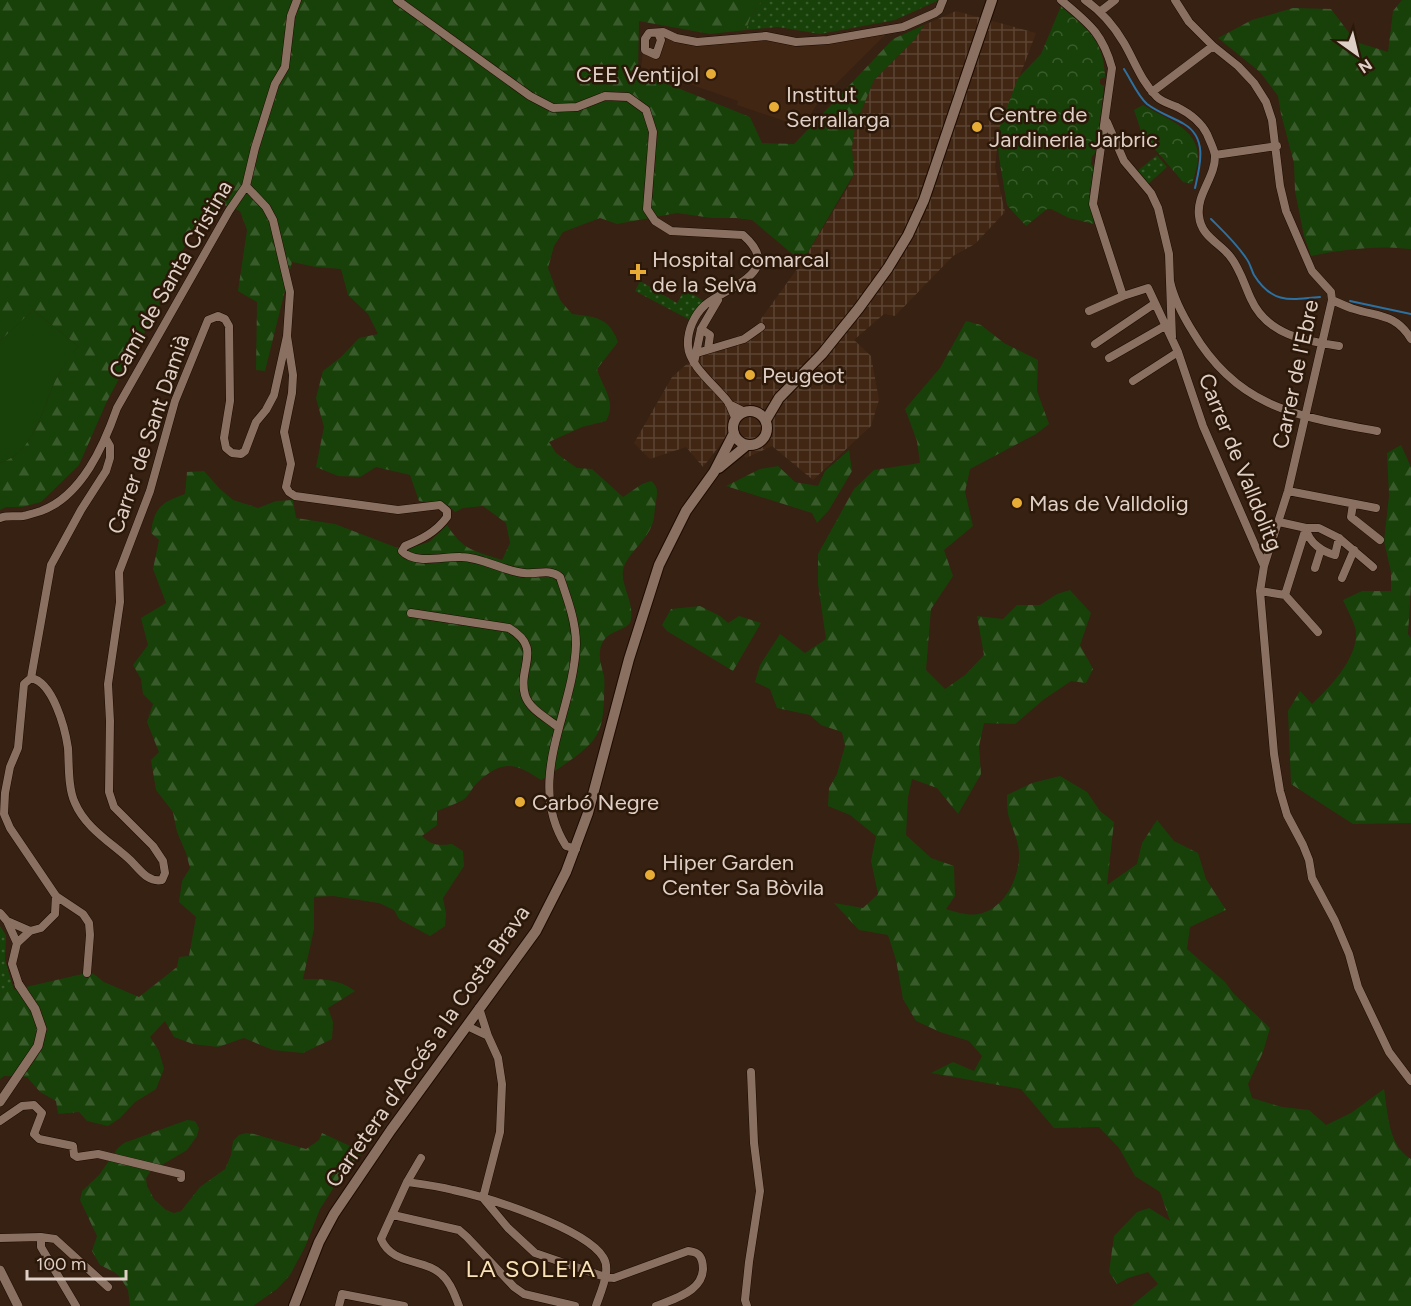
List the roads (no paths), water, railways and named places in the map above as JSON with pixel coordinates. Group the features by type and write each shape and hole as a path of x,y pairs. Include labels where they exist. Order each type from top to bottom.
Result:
{"main road":[{"path":"779,398 736,419 733,427 734,433 740,442 747,445 756,444 764,439 768,431 766,420 779,398 822,354 859,308 908,235 924,200 992,0"},
{"path":"750,412 766,420"},
{"name":"Carretera d'Accés a la Costa Brava","path":"294,1306 319,1242 334,1214 365,1166 536,931 576,849 591,805 644,610 659,565 686,511 714,472 734,433"},
{"name":"Carretera d'Accés a la Costa Brava","path":"714,472 747,445"}],"street":[{"name":"Camí de Santa Cristina","path":"0,518 22,516 44,510 62,498 85,475 106,439 117,408 133,378 246,186 275,84 285,67 291,16 297,0"},
{"path":"397,0 530,96 553,108 577,107 605,96 628,97 646,110 653,132 647,208 655,221 671,231 743,235 758,251 757,268 705,305 695,317 689,332 690,357 729,404 736,419"},
{"path":"658,33 697,42 766,36 796,42 828,40 903,27 939,10 944,0"},
{"path":"1061,0 1094,28 1107,49 1112,68 1093,204 1123,296"},
{"path":"1086,0 1101,11 1123,41 1144,83 1152,92 1160,100 1194,117 1206,133 1215,155 1210,175 1201,194 1199,217 1205,233 1228,253 1242,276 1251,301 1263,317 1277,329 1298,339 1339,346"},
{"path":"1101,11 1115,0"},
{"path":"1174,0 1189,22 1254,83 1266,102 1277,146 1280,186 1286,211 1312,271 1332,296 1353,309 1386,316 1397,322 1411,339"},
{"path":"1152,92 1213,46"},
{"path":"1106,120 1124,161 1151,193 1158,208 1169,254 1172,339"},
{"path":"1215,155 1277,146"},
{"path":"246,186 266,207 273,220 290,292 287,336 293,375 292,393 284,432 291,464 286,487 288,492 295,496 398,510 441,505 447,511 447,517 441,526 424,538 405,546 402,551 405,555 420,558 463,556 524,573 556,573 560,577 576,629 576,638 572,680 558,727 549,774 550,807 557,831 566,846 576,849"},
{"path":"1170,281 1174,296 1201,346 1220,369 1239,386 1262,400 1304,417 1377,431"},
{"path":"1089,310 1148,288 1154,304 1095,344"},
{"path":"694,363 701,329 711,309 722,295"},
{"name":"Carrer de l'Ebre","path":"1264,566 1288,491 1332,296"},
{"name":"Carrer de Valldolitg","path":"1154,304 1178,352 1203,426 1264,566 1260,591 1274,754 1280,791 1287,815 1304,845 1312,878 1347,948 1358,987 1389,1052 1411,1081"},
{"name":"Carrer de Sant Damià","path":"31,678 38,679 44,685 52,696 59,713 67,744 73,801 80,814 90,826 120,850 147,877 155,881 162,880 165,873 163,861 153,846 114,807 109,792 108,684 120,602 119,572 150,491 175,401 208,320 218,316 225,319 229,326 230,401 224,438 226,448 232,453 240,454 245,450 256,422 274,395 287,336"},
{"path":"1109,358 1165,326"},
{"path":"697,353 744,339 761,327"},
{"path":"701,329 710,335 708,349"},
{"path":"688,346 697,353"},
{"path":"1133,381 1178,352"},
{"path":"729,404 750,412"},
{"path":"87,973 89,923 83,914 56,897 10,828 4,814 10,767 18,748 24,684 31,678 51,565 81,510 106,471 110,458 110,446 106,439"},
{"path":"1288,491 1376,508"},
{"path":"1353,504 1351,517 1380,540"},
{"path":"1279,522 1306,528 1319,528 1339,538 1373,567"},
{"path":"1306,528 1307,535 1321,549 1335,555 1339,538"},
{"path":"1285,596 1306,528"},
{"path":"1315,568 1321,549"},
{"path":"1342,578 1354,550"},
{"path":"1260,591 1285,596 1318,632"},
{"path":"411,613 509,628 518,634 526,643 525,697 533,708 558,727"},
{"path":"16,943 30,931 41,928 55,914 56,897"},
{"path":"0,913 7,921 16,943 12,964 19,985 35,1009 42,1029 38,1046 0,1102"},
{"path":"7,921 30,931"},
{"path":"479,1008 498,1058 502,1084 500,1132 483,1198"},
{"path":"467,1026 488,1036"},
{"path":"747,1306 745,1300 748,1262 760,1191 754,1143 751,1072"},
{"path":"0,1121 22,1106 34,1105 42,1113 34,1134 39,1139 73,1146 74,1155 77,1157 98,1154 181,1174 181,1178"},
{"path":"420,1158 381,1239 385,1248 396,1256 431,1268 443,1276 454,1292 459,1306"},
{"path":"407,1182 483,1198 565,1228 590,1244 606,1262 605,1277 596,1306"},
{"path":"483,1198 508,1228 535,1252 605,1277 614,1278 688,1251 696,1252 702,1258 704,1273 698,1285 656,1306"},
{"path":"393,1215 459,1230 514,1287 524,1294 575,1306"},
{"path":"41,1237 41,1247 76,1306"},
{"path":"0,1238 56,1239 108,1287"},
{"path":"0,1270 18,1306"},
{"path":"339,1306 342,1294 404,1306"}],"waterway":[{"path":"1124,69 1147,104 1184,124 1197,137 1200,162 1195,188"},
{"path":"1211,219 1238,247 1254,275 1268,291 1282,298 1320,297"},
{"path":"1350,301 1411,314"}],"place":[{"name":"CEE Ventijol","path":"711,74"},
{"name":"Institut Serrallarga","path":"774,107"},
{"name":"Centre de Jardineria Jarbric","path":"977,127"},
{"name":"Hospital comarcal de la Selva","path":"638,272"},
{"name":"Peugeot","path":"750,375"},
{"name":"Mas de Valldolig","path":"1017,503"},
{"name":"Carbó Negre","path":"520,802"},
{"name":"Hiper Garden Center Sa Bòvila","path":"650,875"}],"district":[{"name":"LA SOLEIA","path":"531,1269"}]}
